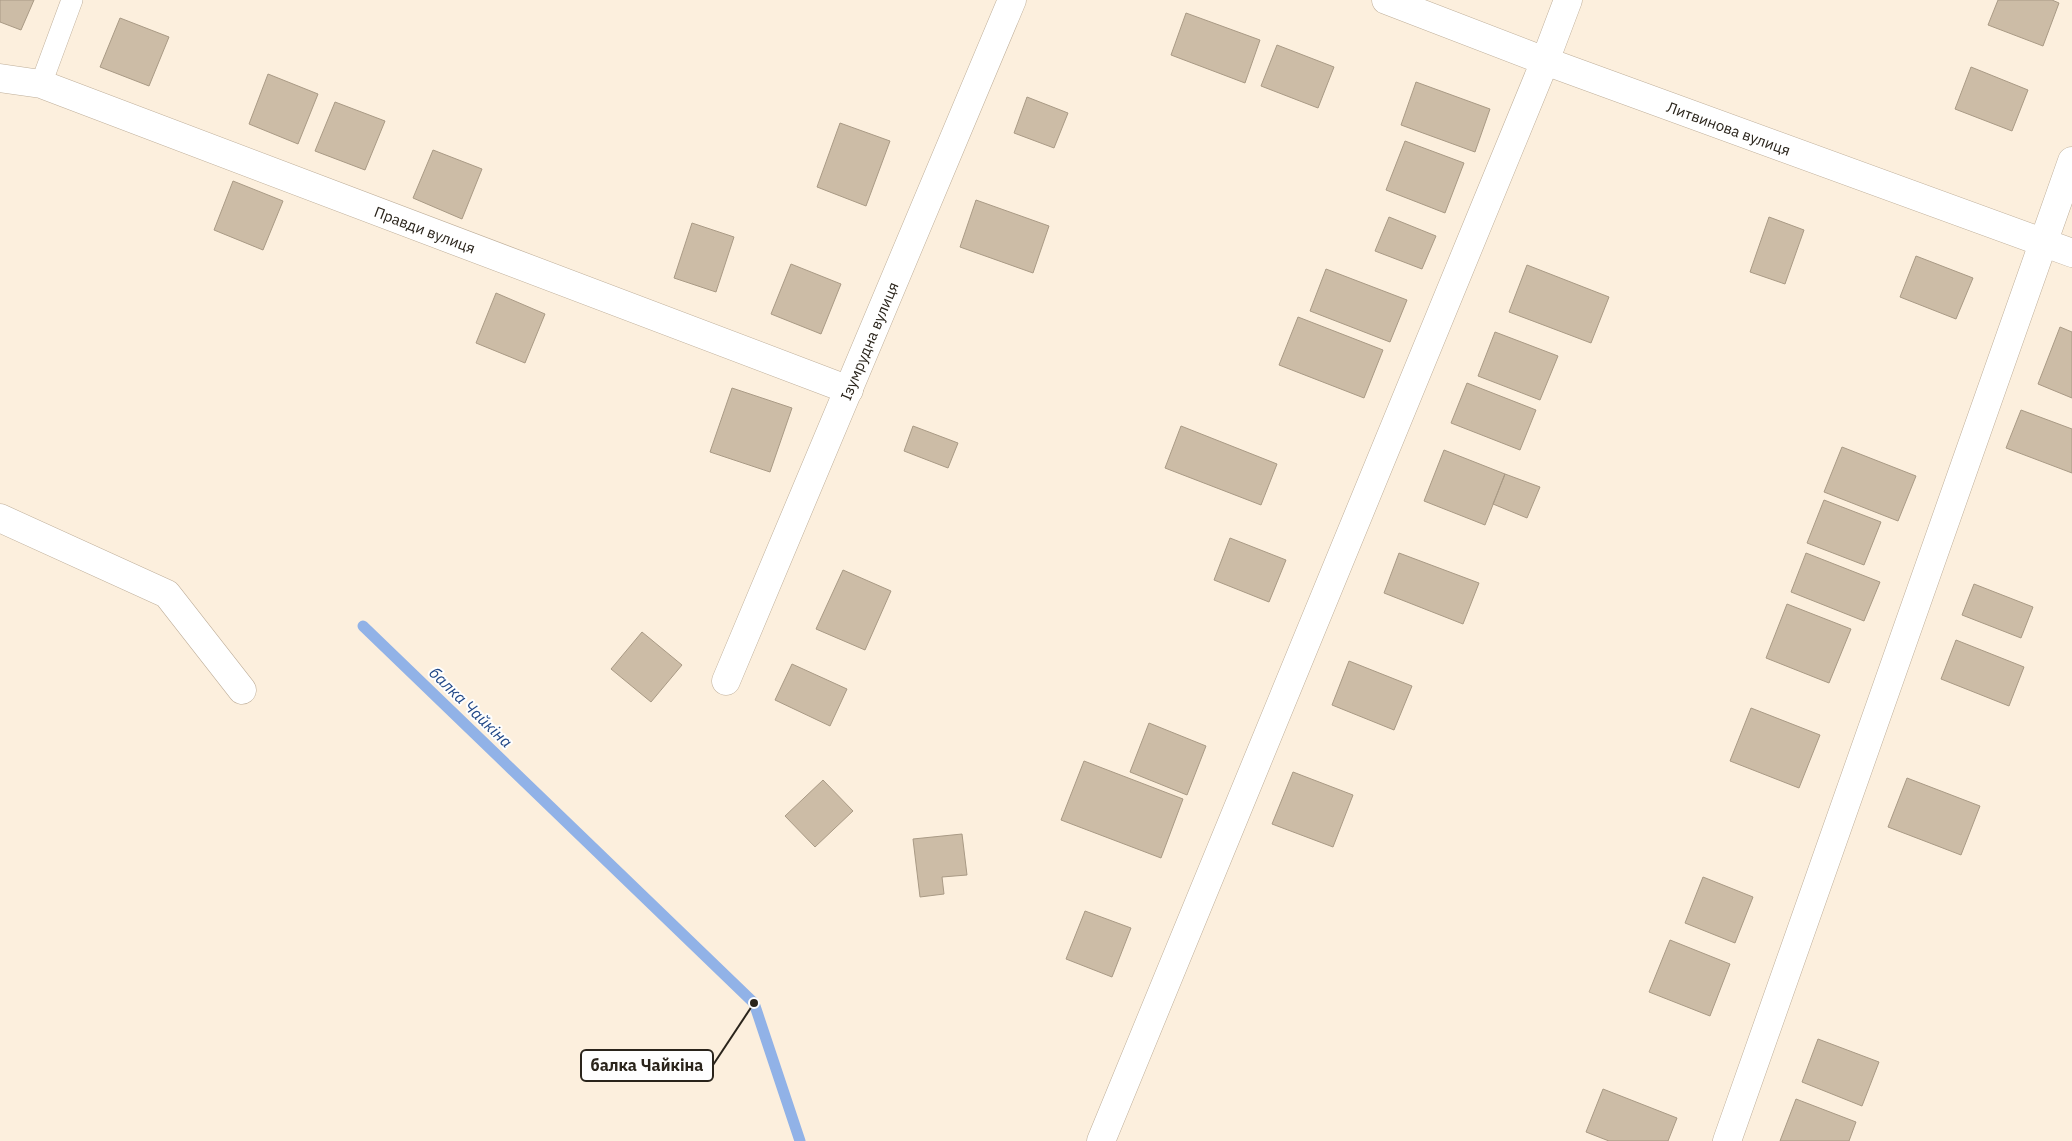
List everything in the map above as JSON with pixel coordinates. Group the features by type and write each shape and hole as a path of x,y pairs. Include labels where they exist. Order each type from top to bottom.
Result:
{"street":[{"name":"Ізумрудна вулиця","path":"726,681 1012,0"},
{"name":"Литвинова вулиця","path":"1386,0 1545,61 2072,253"},
{"path":"1101,1141 1545,61 1568,0"},
{"name":"Правди вулиця","path":"0,78 41,84 849,390"},
{"path":"1727,1141 2072,161"},
{"path":"0,518 168,594 242,690"}],"lane":[{"path":"41,84 72,0"}],"building":[{"path":"0,0 34,0 21,30 0,22"},
{"path":"1998,0 2052,0 2059,3 2043,46 1988,25"},
{"path":"1186,13 1260,40 1245,83 1171,55"},
{"path":"120,18 169,37 149,86 100,67"},
{"path":"1277,45 1334,67 1318,108 1261,86"},
{"path":"1971,67 2028,90 2012,131 1955,109"},
{"path":"268,74 318,94 298,144 249,124"},
{"path":"1416,82 1490,109 1475,152 1401,125"},
{"path":"1027,97 1068,113 1054,148 1014,133"},
{"path":"335,102 385,121 365,170 315,151"},
{"path":"840,123 890,141 866,206 817,187"},
{"path":"1405,141 1464,163 1445,213 1386,190"},
{"path":"433,150 482,169 462,219 413,198"},
{"path":"233,181 283,201 263,250 214,230"},
{"path":"976,200 1049,226 1033,273 960,247"},
{"path":"1389,217 1436,236 1422,269 1375,251"},
{"path":"1769,217 1804,230 1785,284 1750,272"},
{"path":"692,223 734,237 716,292 674,278"},
{"path":"1916,256 1973,278 1956,319 1900,297"},
{"path":"791,264 841,284 821,334 771,314"},
{"path":"1527,265 1609,297 1591,343 1509,312"},
{"path":"1326,269 1407,300 1390,342 1310,311"},
{"path":"496,293 545,314 525,363 476,343"},
{"path":"1298,317 1383,350 1364,398 1279,365"},
{"path":"2060,327 2072,332 2072,398 2038,384"},
{"path":"1495,332 1558,356 1540,400 1478,376"},
{"path":"1467,383 1536,410 1520,450 1451,423"},
{"path":"732,388 792,408 770,472 710,452"},
{"path":"2021,410 2072,429 2072,473 2006,448"},
{"path":"913,426 958,443 948,468 904,451"},
{"path":"1181,426 1277,464 1261,505 1165,468"},
{"path":"1842,447 1916,476 1898,521 1824,492"},
{"path":"1444,450 1505,474 1485,525 1424,501"},
{"path":"1505,474 1540,487 1527,518 1493,504"},
{"path":"1824,500 1881,522 1864,565 1807,543"},
{"path":"1230,538 1286,560 1269,602 1214,580"},
{"path":"1399,553 1479,583 1463,624 1384,593"},
{"path":"1806,553 1880,582 1864,621 1791,592"},
{"path":"843,570 891,591 865,650 816,629"},
{"path":"1974,584 2033,607 2021,638 1962,615"},
{"path":"1787,604 1851,629 1829,683 1766,658"},
{"path":"642,632 682,665 651,702 611,669"},
{"path":"1956,640 2024,667 2009,706 1941,679"},
{"path":"1349,661 1412,686 1394,730 1332,705"},
{"path":"792,664 847,689 830,726 775,700"},
{"path":"1751,708 1820,735 1799,788 1730,761"},
{"path":"1149,723 1206,746 1187,795 1130,772"},
{"path":"1084,761 1183,799 1161,858 1061,820"},
{"path":"1293,772 1353,795 1333,847 1272,824"},
{"path":"1907,778 1980,806 1961,855 1888,827"},
{"path":"823,780 853,811 815,847 785,816"},
{"path":"962,834 967,875 942,877 944,894 920,897 913,839"},
{"path":"1703,877 1753,897 1735,943 1685,923"},
{"path":"1085,911 1131,928 1112,977 1066,959"},
{"path":"1670,940 1730,964 1710,1016 1649,992"},
{"path":"1818,1039 1879,1062 1862,1106 1802,1082"},
{"path":"1603,1089 1677,1118 1668,1141 1609,1141 1586,1132"},
{"path":"1796,1099 1856,1122 1849,1141 1780,1141"}],"waterway":[{"name":"балка Чайкіна","path":"363,626 754,1003 800,1141"}],"place":[{"name":"балка Чайкіна","path":"754,1003"}]}
